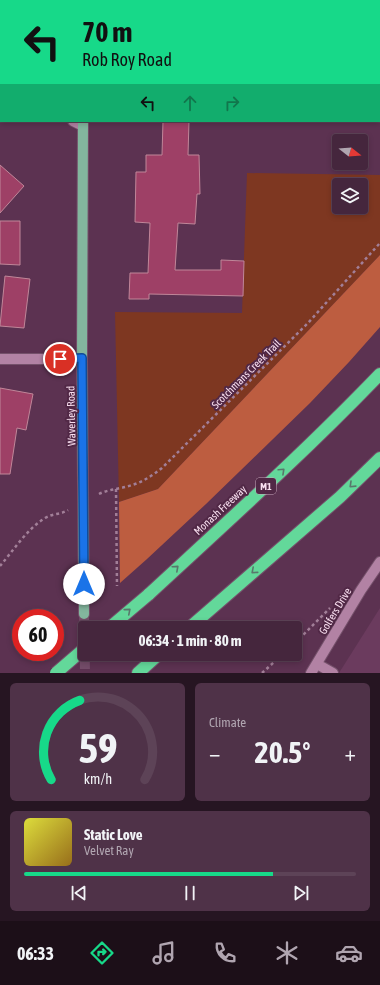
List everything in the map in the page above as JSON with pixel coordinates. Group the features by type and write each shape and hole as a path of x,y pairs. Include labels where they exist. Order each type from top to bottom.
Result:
{"highway":[{"name":"Monash Freeway","path":"117,621 148,595 295,459 380,374"},
{"path":"197,621 340,497 380,458"},
{"path":"56,673 78,654"},
{"path":"138,673 152,661"}],"main road":[{"name":"Waverley Road","path":"83,123 82,358 84,614"}],"street":[{"path":"0,359 82,358"},
{"name":"Golfers Drive","path":"311,673 361,590 380,562"},
{"path":"317,664 333,673"}],"path":[{"name":"Scotchmans Creek Trail","path":"106,490 134,485 152,476 162,468 308,323 380,243"},
{"path":"116,489 117,586"},
{"path":"0,566 36,525 52,514 62,514"},
{"path":"302,637 334,604"},
{"path":"262,673 275,661"}],"shaded area":[{"path":"247,173 380,175 380,255 158,489 119,502 115,312 242,313"},
{"path":"380,255 380,327 310,403 206,504 120,583 119,502 158,489"},
{"path":"380,608 380,673 339,673"}],"building":[{"path":"163,122 189,122 188,155 199,155 200,194 197,194 195,224 178,223 175,270 221,270 221,260 244,261 243,296 149,294 149,299 129,299 130,273 148,273 150,223 135,222 136,172 146,172 146,155 162,155"},
{"path":"0,165 24,186 0,213"},
{"path":"0,221 20,221 20,265 0,264"},
{"path":"5,276 30,279 24,328 0,326"},
{"path":"0,388 33,394 26,430 17,428 10,474 0,474"}],"tunnel":[{"path":"84,614 85,673"}],"route":[{"path":"60,359 82,358 84,584"}]}
